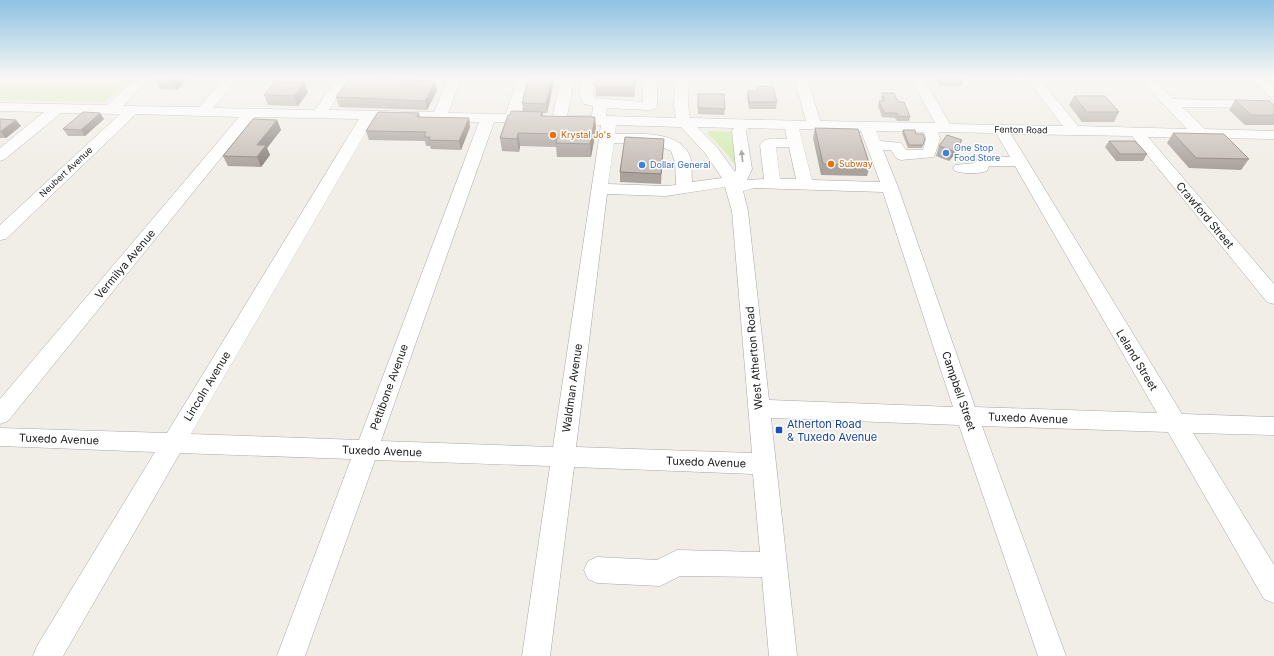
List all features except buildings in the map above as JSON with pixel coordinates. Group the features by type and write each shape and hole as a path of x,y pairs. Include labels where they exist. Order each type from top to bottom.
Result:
{"street":[{"name":"Fenton Road","path":"0,108 814,125 871,136 930,128 1274,135"},
{"path":"202,112 206,108"},
{"path":"319,115 324,108"},
{"path":"439,117 443,108"},
{"path":"512,119 516,108"},
{"path":"559,120 562,108"},
{"path":"594,108 603,121 651,140 671,143 678,147 682,155 684,188"},
{"path":"603,121 645,108"},
{"path":"683,108 685,122"},
{"path":"809,108 814,125"},
{"path":"933,108 945,128"},
{"path":"1055,108 1074,131"},
{"path":"1174,108 1202,134"},
{"path":"1210,108 1238,134"},
{"path":"0,156 57,109"},
{"name":"Neubert Avenue","path":"0,235 132,110"},
{"name":"Vermilya Avenue","path":"0,415 250,113"},
{"name":"Lincoln Avenue","path":"47,656 368,116"},
{"name":"Pettibone Avenue","path":"291,656 488,118"},
{"name":"Waldman Avenue","path":"536,656 599,189 603,121"},
{"name":"West Atherton Road","path":"685,122 719,159 734,184 740,211 783,656"},
{"path":"734,184 744,169 739,131 744,124"},
{"path":"791,125 805,184"},
{"path":"871,136 896,146 901,155 929,154 933,140 930,128"},
{"name":"Leland Street","path":"1001,129 1274,590"},
{"name":"Crawford Street","path":"1136,132 1274,297"},
{"name":"Campbell Street","path":"871,136 890,187 967,416 1052,656"},
{"path":"773,183 768,145 771,143 796,143"},
{"path":"962,168 981,168 982,161 1021,162"},
{"path":"599,189 666,191 684,188 753,183 890,187"},
{"name":"Tuxedo Avenue","path":"759,407 779,410 1274,426"},
{"name":"Tuxedo Avenue","path":"0,437 765,464"},
{"path":"597,570 660,573 677,563 774,565"}],"green space":[{"path":"708,131 736,132 737,168 728,155 709,135"}],"place":[{"name":"Krystal Jo's","path":"553,135"},
{"name":"One Stop Food Store","path":"946,153"},
{"name":"Subway","path":"831,164"},
{"name":"Dollar General","path":"642,165"},
{"name":"Atherton Road & Tuxedo Avenue","path":"779,430"}]}
